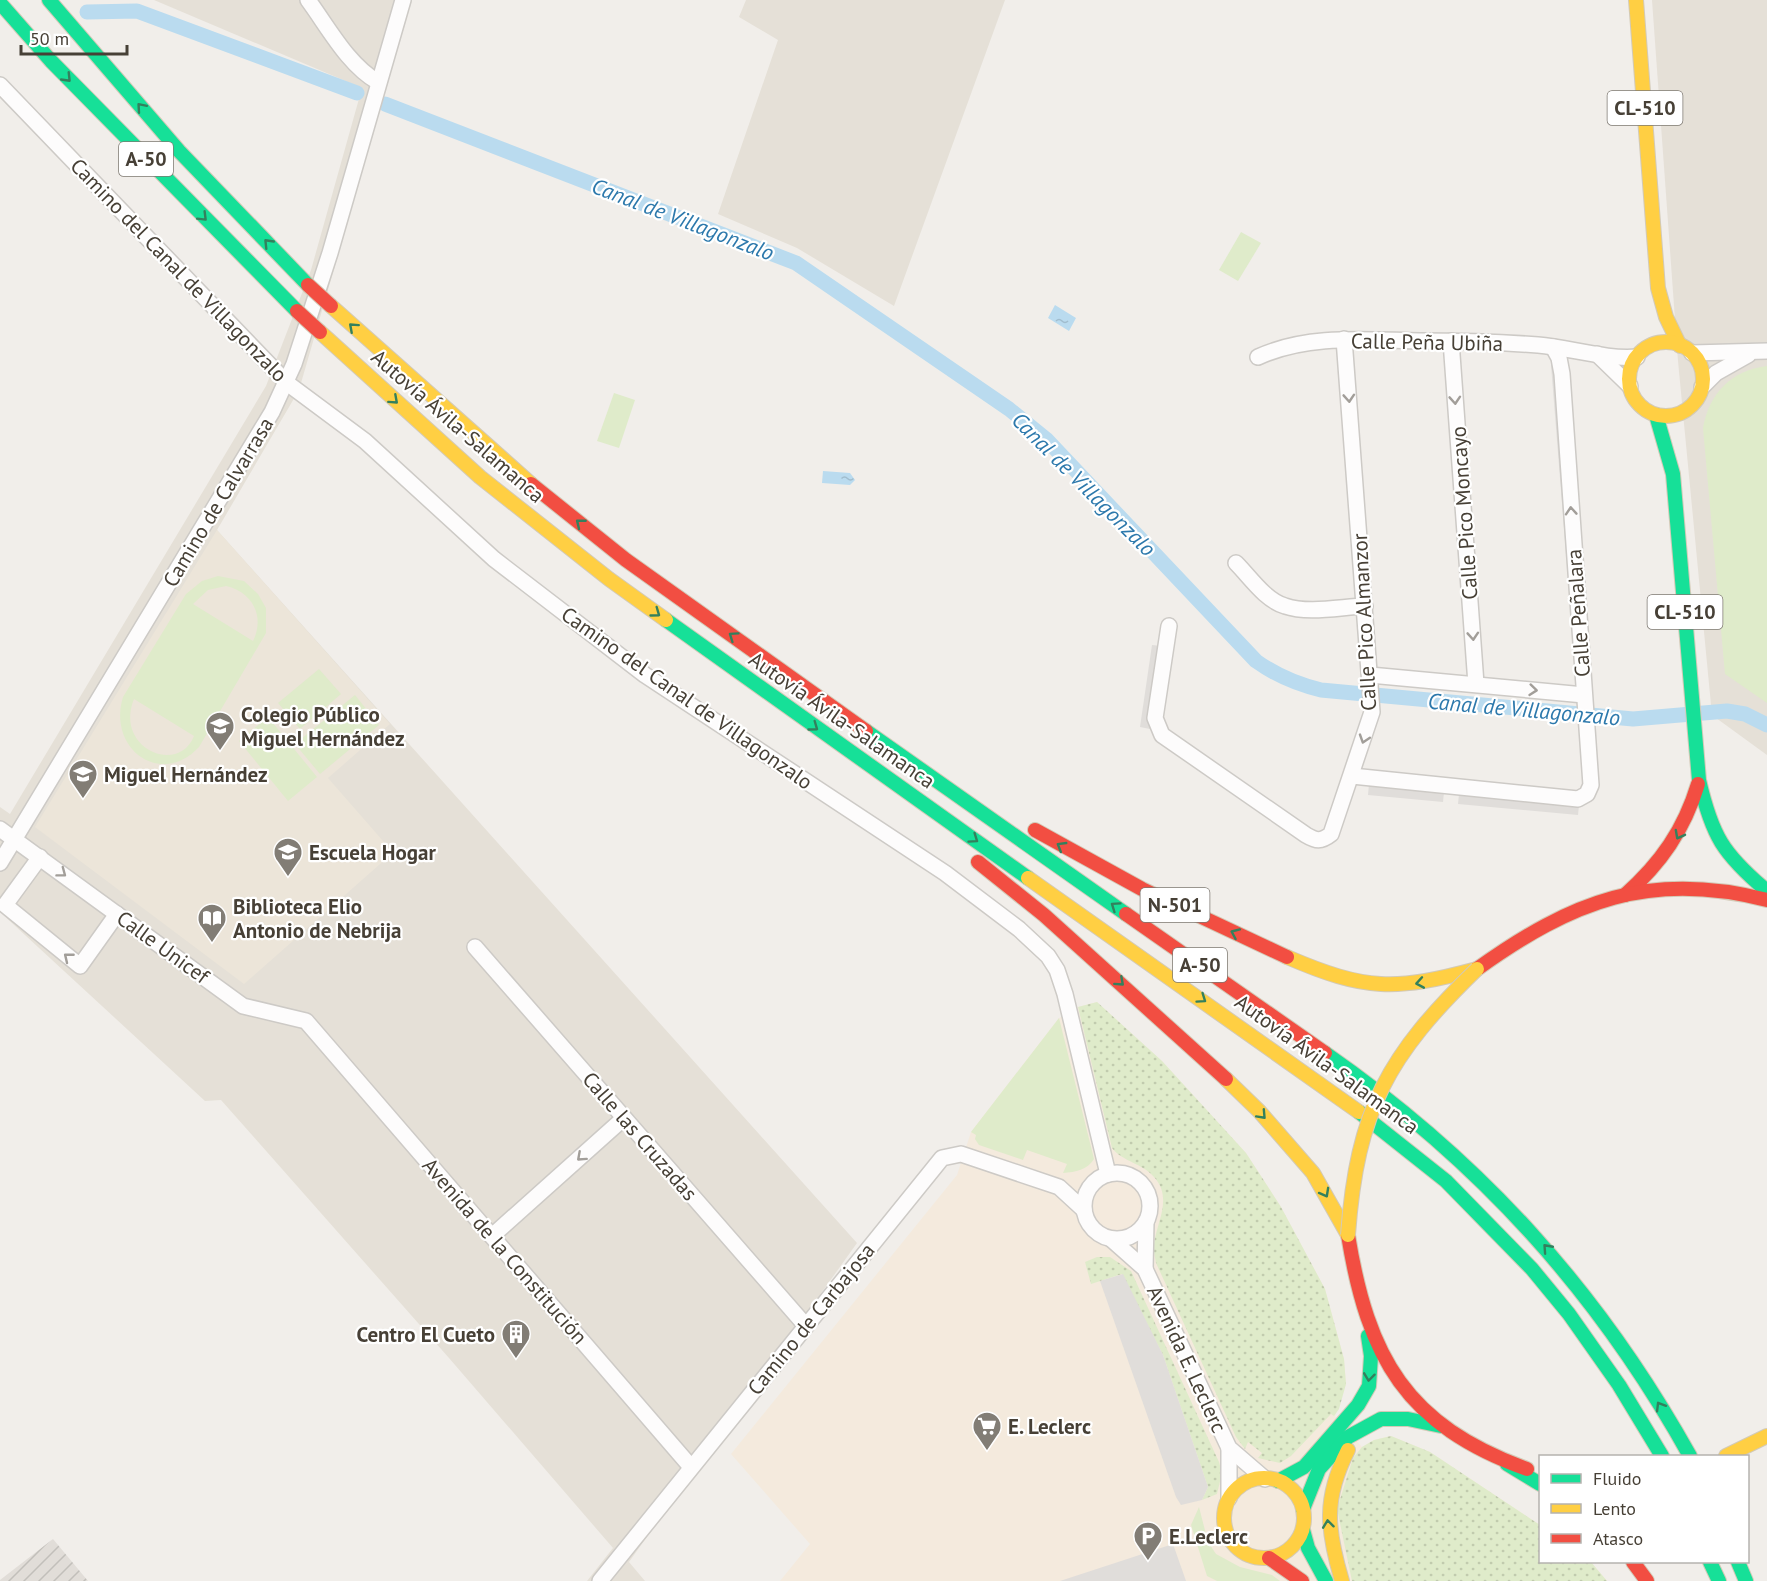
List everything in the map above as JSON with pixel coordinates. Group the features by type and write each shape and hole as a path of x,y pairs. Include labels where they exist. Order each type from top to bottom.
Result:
{"main road":[{"name":"Autovía Ávila-Salamanca","path":"49,0 179,151 308,285 500,459 626,560 1354,1073 1461,1160 1547,1248 1587,1296 1637,1366 1689,1455"},
{"name":"CL-510","path":"1636,0 1658,288 1666,317 1686,349 1700,366 1702,387 1694,403 1685,411 1673,474"},
{"name":"Autovía Ávila-Salamanca","path":"0,3 51,62 297,311 480,477 609,579 837,744 1338,1095 1446,1181 1532,1269 1569,1314 1619,1385 1661,1455"},
{"name":"CL-510","path":"1630,386 1631,370 1643,352 1653,324 1658,288"},
{"path":"1643,352 1662,343 1686,349"},
{"path":"1630,386 1639,404 1656,415 1665,416 1685,411"},
{"name":"CL-510","path":"1656,415 1673,474 1699,780 1708,820 1718,843 1732,862 1767,891"},
{"path":"837,744 885,792 935,830"},
{"name":"N-501","path":"894,751 964,786 1076,855 1214,925 1327,971 1370,984 1416,985 1477,969"},
{"name":"CL-510","path":"1625,895 1655,869 1673,845 1689,815 1699,780"},
{"path":"964,852 1044,915 1184,1039 1259,1111 1313,1173 1348,1235"},
{"path":"1302,1530 1290,1549 1269,1558 1254,1557 1240,1551 1230,1540 1225,1527 1224,1512 1229,1498 1238,1487 1251,1480 1272,1480 1304,1467 1359,1405 1369,1386 1371,1356 1365,1319 1352,1271 1348,1235 1351,1188 1360,1141 1379,1095 1392,1068 1425,1022 1477,969 1511,943 1547,922 1584,906 1625,895 1670,887 1704,887 1742,891 1767,900"},
{"path":"1365,1319 1386,1364 1410,1396 1441,1426 1473,1449 1507,1464 1539,1483"},
{"path":"1326,1581 1308,1548 1302,1530 1303,1509 1319,1469 1348,1437 1382,1419 1408,1419 1441,1426"},
{"path":"1342,1581 1329,1532 1328,1501 1338,1467 1359,1432"},
{"path":"1728,1455 1767,1436"},
{"path":"1507,1464 1539,1473"},
{"path":"1272,1480 1289,1487 1303,1509"},
{"path":"1269,1558 1302,1581"},
{"path":"1634,1563 1647,1581"},
{"path":"1710,1563 1719,1581"},
{"path":"1738,1563 1746,1581"}],"street":[{"path":"308,0 356,64 367,76 378,82"},
{"name":"Camino de Calvarrasa","path":"0,863 272,412 287,382 330,253 403,0"},
{"name":"Camino del Canal de Villagonzalo","path":"0,85 287,382 365,441 494,559 645,675 945,873 1018,929 1048,956 1057,970 1065,994 1101,1178"},
{"name":"Calle Peña Ubiña","path":"1258,357 1280,347 1344,339 1451,341 1553,347 1619,359 1643,352"},
{"name":"Calle Pico Almanzor","path":"1170,626 1155,718 1162,735 1316,841 1324,840 1331,834 1372,712 1344,339"},
{"name":"Calle Pico Moncayo","path":"1451,341 1476,684"},
{"name":"Calle Peñalara","path":"1352,776 1578,799 1587,794 1591,785 1562,374 1559,358 1553,347"},
{"path":"1686,349 1760,352"},
{"path":"1702,387 1716,373 1760,352"},
{"path":"1562,374 1594,353 1630,386"},
{"path":"1236,563 1263,592 1284,606 1305,609 1365,606"},
{"path":"1370,680 1476,684 1584,701"},
{"name":"Calle Unicef","path":"0,829 243,1006 306,1021 320,1035"},
{"path":"40,857 5,905 80,966 117,914"},
{"name":"Calle las Cruzadas","path":"475,947 806,1326"},
{"name":"Avenida de la Constitución","path":"320,1035 691,1467"},
{"path":"492,1236 624,1118"},
{"name":"Camino de Carbajosa","path":"600,1581 942,1158 961,1154 1064,1189 1084,1210"},
{"path":"1064,1189 1101,1178 1119,1173 1139,1181 1150,1201 1146,1222 1132,1236 1111,1239 1090,1226 1084,1210 1084,1200 1101,1178"},
{"name":"Avenida E. Leclerc","path":"1145,1269 1146,1222"},
{"name":"Avenida E. Leclerc","path":"1111,1239 1145,1269 1229,1448 1229,1498"},
{"name":"Avenida E. Leclerc","path":"1229,1448 1272,1480"}],"shaded area":[{"path":"154,0 412,0 299,390 217,530 857,1243 629,1562 645,1581 587,1581 613,1548 449,1358 221,1100 205,1101 0,912 0,807 10,814 266,386 311,270 362,88"},
{"path":"746,0 1005,0 894,306 797,248 718,214 778,40 739,17"},
{"path":"1652,0 1767,0 1767,755 1712,715 1678,361"},
{"path":"1551,365 1557,365 1581,679 1576,679"},
{"name":"Colegio Público Miguel Hernández","path":"217,530 390,724 328,778 390,849 388,857 244,984 35,827"},
{"path":"1152,645 1162,646 1150,729 1140,727"},
{"path":"1369,784 1444,792 1443,802 1368,795"},
{"path":"1459,794 1579,805 1578,815 1458,804"},
{"path":"1097,1002 1162,1061 1246,1153 1281,1207 1325,1289 1344,1359 1346,1384 1335,1416 1362,1447 1374,1440 1391,1436 1430,1452 1539,1524 1539,1563 1592,1563 1607,1581 780,1581 810,1544 731,1454 957,1175 971,1132 1059,1018 1078,1007"},
{"path":"1123,1274 1163,1355 1208,1487 1202,1500 1181,1505 1176,1497 1100,1281"},
{"path":"53,1539 88,1581 0,1581 0,1580"},
{"name":"E.Leclerc","path":"1173,1544 1186,1581 1060,1581"}],"green space":[{"path":"1241,232 1261,243 1238,281 1219,270"},
{"path":"1767,366 1767,703 1725,674 1703,428 1711,404 1724,385 1743,372"},
{"path":"614,393 635,400 619,448 597,441"},
{"path":"218,576 244,581 258,594 266,608 266,633 199,747 184,759 169,764 154,763 141,757 130,746 123,733 120,716 123,697 186,594 202,581","holes":["226,586 243,594 254,607 258,623 253,641 193,604 208,590","134,699 194,736 186,748 175,754 163,755 150,751 140,743 133,731 130,716"]},
{"path":"319,669 341,694 300,729 278,703"},
{"path":"355,695 379,725 320,774 295,744"},
{"path":"268,717 317,777 288,801 239,741"},
{"path":"1097,1002 1162,1061 1246,1153 1281,1207 1325,1289 1344,1359 1346,1384 1339,1409 1334,1416 1331,1414 1291,1456 1280,1463 1258,1458 1262,1453 1248,1442 1245,1449 1236,1437 1156,1263 1154,1246 1162,1210 1162,1193 1160,1185 1149,1172 1116,1153 1112,1148 1078,1007"},
{"path":"1059,1018 1094,1159 1081,1170 1063,1173 1067,1164 1027,1150 1023,1160 979,1145 975,1139 976,1135 971,1132"},
{"path":"1097,1257 1110,1257 1131,1271 1219,1462 1222,1473 1217,1494 1202,1500 1208,1487 1163,1355 1122,1274 1091,1284 1085,1262"},
{"path":"1391,1436 1430,1452 1539,1524 1539,1563 1592,1563 1607,1581 1352,1581 1337,1509 1353,1458 1362,1447 1374,1440"},
{"path":"1199,1507 1208,1542 1216,1554 1240,1567 1272,1575 1280,1581 1217,1581 1207,1576 1191,1525"}],"water":[{"path":"1055,305 1076,318 1069,331 1048,318"},
{"path":"823,471 850,473 855,480 850,485 822,483"}],"waterway":[{"name":"Canal de Villagonzalo","path":"87,12 137,11 357,93"},
{"name":"Canal de Villagonzalo","path":"385,104 796,263 1009,409 1046,439 1256,661 1287,679 1321,690 1633,719 1727,711 1745,714 1767,725"}],"traffic: fast":[{"path":"49,0 179,151 308,285"},
{"path":"0,3 51,61 297,311"},
{"path":"1656,415 1673,474 1699,780 1709,816 1721,843 1740,866 1767,891"},
{"path":"666,620 1028,878"},
{"path":"866,731 1126,914"},
{"path":"1325,1053 1434,1138 1484,1184 1531,1233 1575,1284 1616,1339 1689,1455"},
{"path":"1359,1112 1446,1181 1532,1269 1569,1314 1619,1385 1661,1455"},
{"path":"1278,1481 1304,1467 1358,1405 1369,1386 1371,1356 1368,1336"},
{"path":"1303,1509 1319,1469 1348,1437 1381,1419 1408,1419 1441,1426"},
{"path":"1507,1464 1539,1483"},
{"path":"1303,1530 1308,1548 1326,1581"},
{"path":"1710,1563 1719,1581"},
{"path":"1738,1563 1746,1581"}],"traffic: slow":[{"path":"1636,0 1658,288 1666,317 1680,346"},
{"path":"331,306 531,484"},
{"path":"320,332 480,477 609,579 666,620"},
{"path":"1666,342 1680,345 1692,353 1700,365 1703,379 1700,393 1692,405 1680,413 1666,416 1652,413 1640,405 1632,393 1629,379 1632,365 1640,353 1652,345 1666,342"},
{"path":"1028,878 1359,1112"},
{"path":"1287,957 1338,976 1360,982 1381,984 1424,981 1477,969"},
{"path":"1348,1235 1352,1191 1359,1153 1382,1087 1399,1058 1421,1029 1477,969"},
{"path":"1226,1079 1259,1111 1313,1173 1348,1235"},
{"path":"1728,1455 1767,1436"},
{"path":"1342,1581 1333,1546 1330,1515 1334,1484 1348,1450"},
{"path":"1264,1478 1279,1481 1292,1490 1301,1503 1304,1518 1301,1533 1292,1546 1279,1555 1264,1558 1249,1555 1236,1546 1227,1533 1224,1518 1227,1503 1236,1490 1249,1481 1264,1478"}],"traffic: jam":[{"path":"308,285 331,306"},
{"path":"297,311 320,332"},
{"path":"531,484 626,560 866,731"},
{"path":"1625,895 1650,871 1670,845 1686,816 1698,784"},
{"path":"1035,830 1142,889 1287,957"},
{"path":"978,862 1044,915 1226,1079"},
{"path":"1477,969 1546,925 1580,909 1614,898 1649,891 1686,889 1725,892 1767,900"},
{"path":"1126,914 1325,1053"},
{"path":"1348,1235 1356,1279 1367,1317 1382,1351 1400,1382 1422,1408 1451,1431 1485,1451 1527,1469"},
{"path":"1269,1558 1302,1581"},
{"path":"1634,1563 1647,1581"}],"place":[{"name":"Colegio Público Miguel Hernández","path":"220,752"},
{"name":"Miguel Hernández","path":"83,800"},
{"name":"Escuela Hogar","path":"288,878"},
{"name":"Biblioteca Elio Antonio de Nebrija","path":"212,944"},
{"name":"Centro El Cueto","path":"516,1360"},
{"name":"E. Leclerc","path":"987,1452"},
{"name":"E.Leclerc","path":"1148,1562"}]}
